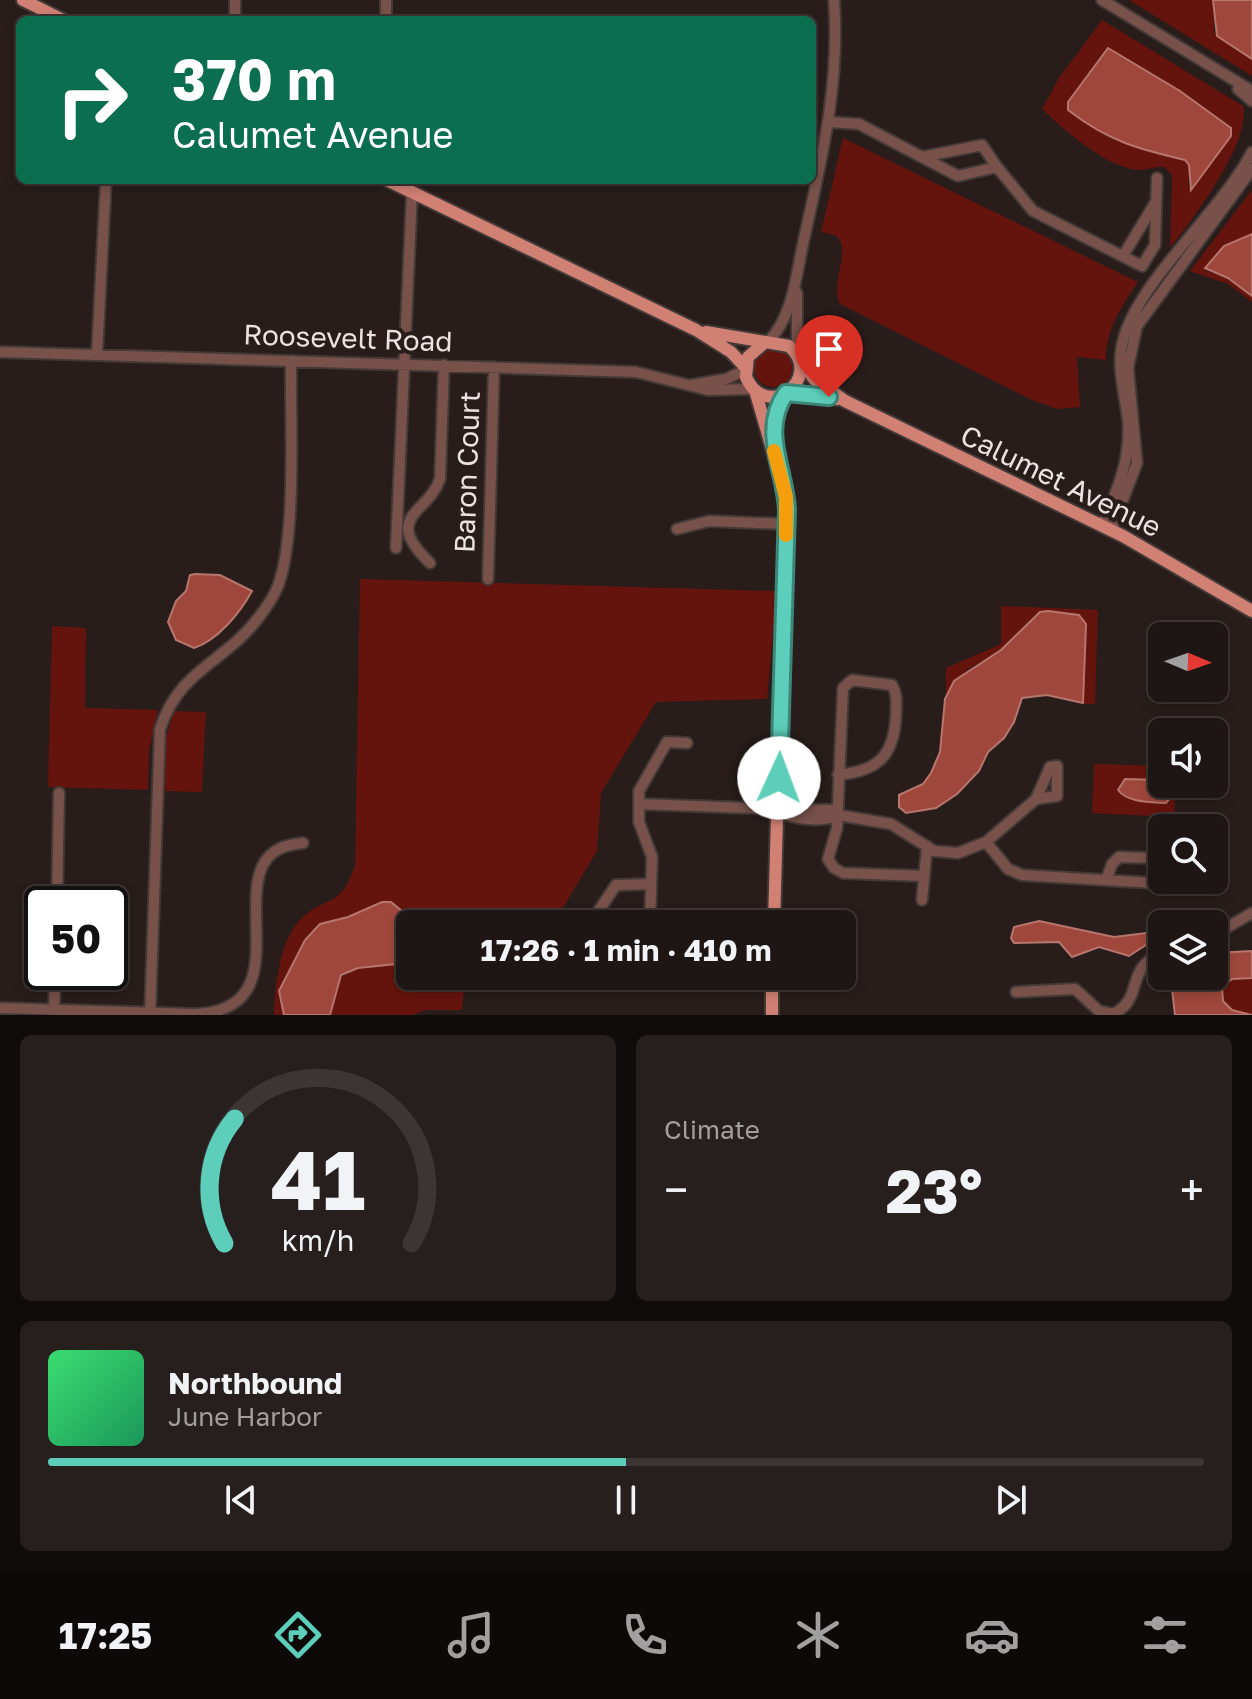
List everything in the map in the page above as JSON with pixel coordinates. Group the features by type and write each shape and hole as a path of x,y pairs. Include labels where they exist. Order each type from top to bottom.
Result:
{"main road":[{"path":"23,0 55,16"},
{"path":"395,184 696,330 731,352 745,368 784,486 786,524 774,910"},
{"path":"696,330 785,344 798,357 798,379 785,394 775,417 774,453"},
{"path":"745,368 750,354 766,342"},
{"name":"Calumet Avenue","path":"798,357 814,379 845,401 1106,528 1252,611"},
{"path":"754,390 769,396 785,394"},
{"name":"Calumet Avenue","path":"785,394 808,393 845,401"},
{"path":"772,990 772,1015"}],"street":[{"path":"766,342 785,321 830,122 836,73 834,0"},
{"path":"1102,0 1252,91"},
{"path":"1218,73 1252,101"},
{"path":"830,122 859,124 958,176 997,167"},
{"path":"922,157 982,145 1033,211 1142,266 1155,245 1157,178"},
{"path":"1106,528 1125,465 1128,423 1120,363 1129,323 1234,182 1252,152"},
{"path":"1106,528 1137,463 1128,368 1137,326 1252,169"},
{"path":"97,354 106,184"},
{"path":"396,548 412,192"},
{"path":"1123,256 1155,203"},
{"path":"797,276 798,357"},
{"name":"Roosevelt Road","path":"0,352 640,372 708,390 754,390"},
{"path":"150,1014 160,729 172,698 184,682 245,633 279,583 288,515 291,361"},
{"path":"430,563 413,547 411,523 414,510 433,493 440,479 444,365"},
{"name":"Baron Court","path":"488,579 494,367"},
{"name":"Roosevelt Road","path":"692,385 722,380 745,368"},
{"path":"677,529 709,521 786,524"},
{"path":"838,775 863,773 875,766 889,750 895,730 897,692 892,685 852,680 843,688 838,775 838,815 828,857 838,872 923,876"},
{"path":"650,910 651,849 639,822 643,781 667,742 687,743"},
{"path":"57,886 59,793"},
{"path":"639,804 778,810 789,817 831,818 838,815 891,824 943,854 958,853 986,842 1036,799"},
{"path":"986,842 1008,869 1022,875 1148,882"},
{"path":"0,1008 150,1014 214,1012 239,998 251,980 256,962 261,870 277,849 303,843"},
{"path":"922,900 927,846"},
{"path":"1107,878 1112,864 1119,857 1148,858"},
{"path":"599,910 614,886 651,884"},
{"path":"1228,927 1252,913"},
{"path":"1016,992 1075,989 1099,1011 1113,1014 1129,1001 1137,969 1148,959"},
{"path":"54,1012 55,990"}],"shaded area":[{"path":"1129,0 1213,0 1214,32 1252,59 1252,76"},
{"path":"1213,0 1252,0 1252,59 1217,36"},
{"path":"1102,20 1243,106 1243,121 1230,159 1170,248 1172,175 1165,167 1140,170 1114,163 1062,127 1042,109 1059,78","holes":["1107,48 1229,125 1188,188 1189,165 1185,160 1069,110 1068,101"]},
{"path":"1108,48 1180,91 1231,128 1231,136 1191,190 1189,165 1185,160 1124,142 1068,110 1068,102"},
{"path":"843,138 1138,282 1111,329 1106,360 1077,357 1080,407 1057,409 1032,400 840,304 837,287 842,260 841,243 837,236 821,232"},
{"path":"1252,190 1252,234 1224,246 1206,271 1228,277 1252,296 1252,302 1228,284 1190,271"},
{"path":"1252,234 1252,296 1228,278 1205,268 1224,246"},
{"path":"773,349 786,355 792,368 786,381 773,387 760,381 754,368 760,355"},
{"path":"190,575 220,575 252,591 228,625 212,639 194,648 176,640 168,622 176,601 186,591"},
{"path":"360,579 777,591 767,699 656,702 601,793 597,851 561,910 396,910 396,990 464,990 462,1010 426,1010 413,1015 330,1015 337,979 358,968 369,967 382,902 348,917 320,924 305,940 279,1000 284,1015 274,1015 280,965 287,940 300,920 344,889 355,865"},
{"path":"1001,606 1098,610 1095,704 1081,704 1086,624 1079,615 1040,612 999,652 968,669 946,699 946,668 1001,644"},
{"path":"1040,612 1079,615 1086,624 1083,703 1047,695 1022,698 1014,722 1004,738 988,752 979,771 957,794 936,808 906,813 899,807 899,795 923,784 931,773 940,752 945,699 954,681 1001,650"},
{"path":"52,626 86,628 85,708 158,710 149,751 148,790 48,787"},
{"path":"174,711 206,712 202,792 163,791 165,741"},
{"path":"1094,764 1148,766 1148,781 1120,783 1118,791 1129,799 1142,801 1175,798 1174,814 1092,813"},
{"path":"1125,779 1148,780 1148,798 1170,798 1166,803 1140,801 1118,790"},
{"path":"382,902 391,902 401,910 396,910 396,964 358,968 341,975 330,1015 284,1015 279,991 305,940 320,924 348,917"},
{"path":"1039,921 1114,937 1146,933 1148,944 1129,956 1099,947 1072,957 1059,942 1014,943 1011,938 1014,927"},
{"path":"1252,951 1252,978 1232,979 1228,982 1228,952"},
{"path":"1252,978 1252,1014 1231,1010 1223,1001 1222,990 1228,990 1228,982 1232,979"},
{"path":"1172,990 1222,990 1223,1001 1232,1010 1252,1015 1175,1015"}],"slow traffic":[{"path":"774,451 786,497 786,535"}],"route":[{"path":"779,778 787,509 774,453 774,422 786,393 804,392 829,397"}]}
